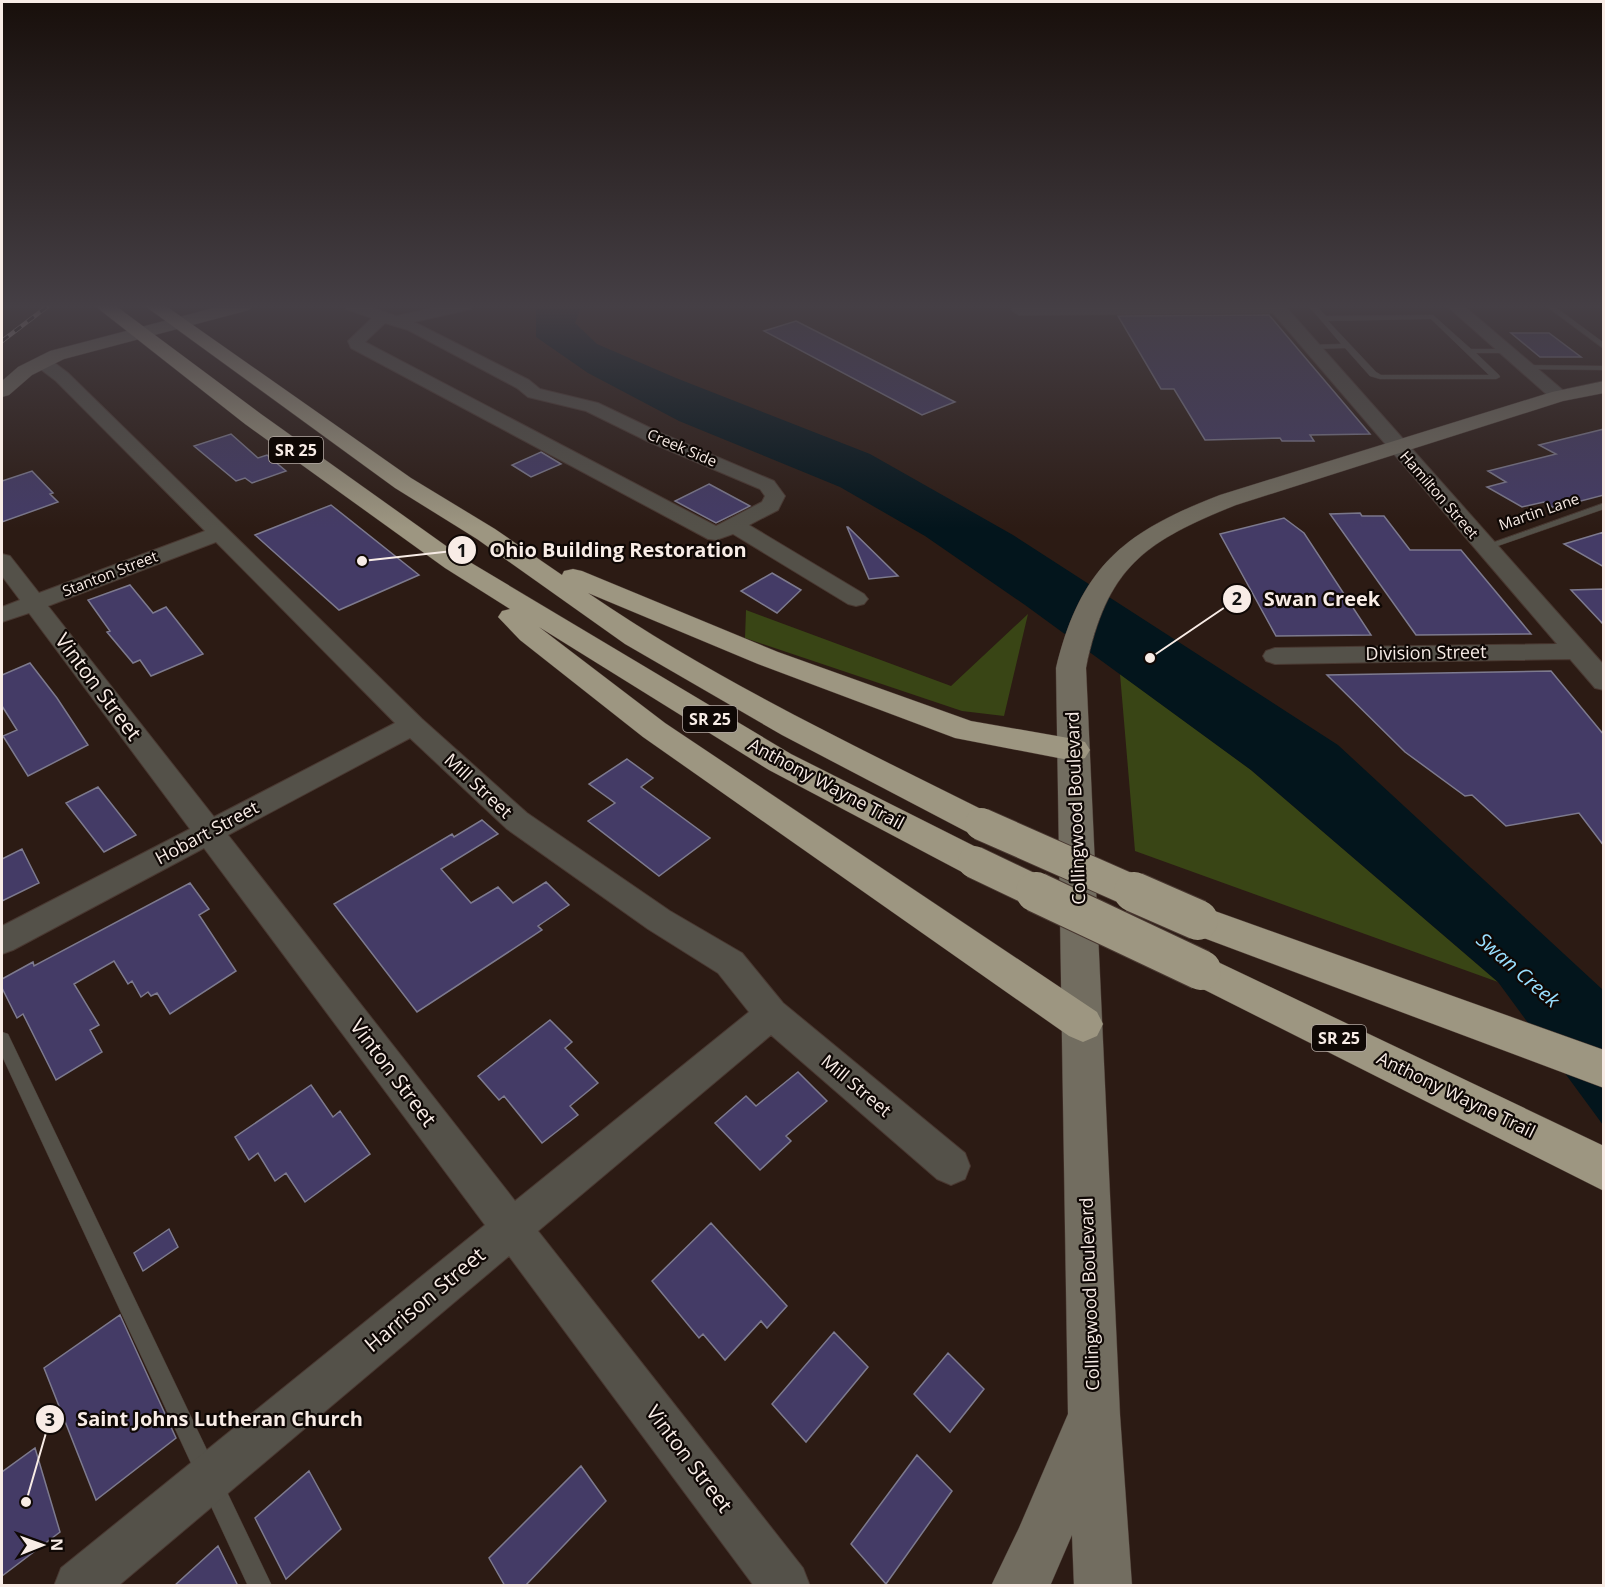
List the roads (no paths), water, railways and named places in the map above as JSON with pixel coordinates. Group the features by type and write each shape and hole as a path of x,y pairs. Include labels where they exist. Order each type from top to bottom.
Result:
{"highway":[{"name":"Anthony Wayne Trail","path":"202,380 454,563 780,762 975,862 1478,1105 1604,1169"},
{"name":"Anthony Wayne Trail","path":"257,380 403,483 486,534 635,639 793,728 981,824 1198,920 1604,1069"},
{"path":"486,534 597,588 790,666 966,731 1074,750"},
{"path":"454,563 530,634 654,730 1083,1024"}],"main road":[{"path":"2,391 15,380"},
{"name":"Collingwood Boulevard","path":"1103,1586 1094,1415 1071,668 1075,644 1086,609 1110,572 1139,544 1179,519 1228,500 1559,396 1604,387"},
{"path":"1020,1586 1039,1548 1094,1415"}],"street":[{"name":"Mill Street","path":"65,380 413,725 517,821 659,920 730,963 771,1014 951,1166"},
{"name":"Creek Side","path":"423,380 716,534 771,506 775,496 767,485 656,438 592,407 534,393 515,380"},
{"name":"Hamilton Street","path":"1339,380 1604,682"},
{"path":"1540,380 1559,396"},
{"path":"487,414 534,393"},
{"path":"734,525 856,600"},
{"name":"Stanton Street","path":"18,609 218,534"},
{"name":"Vinton Street","path":"2,561 18,609 209,832 785,1586"},
{"name":"Division Street","path":"1275,656 1577,651"},
{"name":"Hobart Street","path":"2,941 413,725"},
{"name":"Harrison Street","path":"80,1586 771,1014"}],"lane":[{"name":"Martin Lane","path":"1485,547 1604,506"},
{"path":"2,1039 260,1586"}],"water":[{"path":"601,380 681,380 870,454 1013,535 1338,745 1603,990 1603,1125 1498,982 1251,770 1025,605 925,536 840,487 679,421"}],"place":[{"name":"Ohio Building Restoration","path":"362,561"},
{"name":"Swan Creek","path":"1150,658"},
{"name":"Saint Johns Lutheran Church","path":"26,1502"}]}
